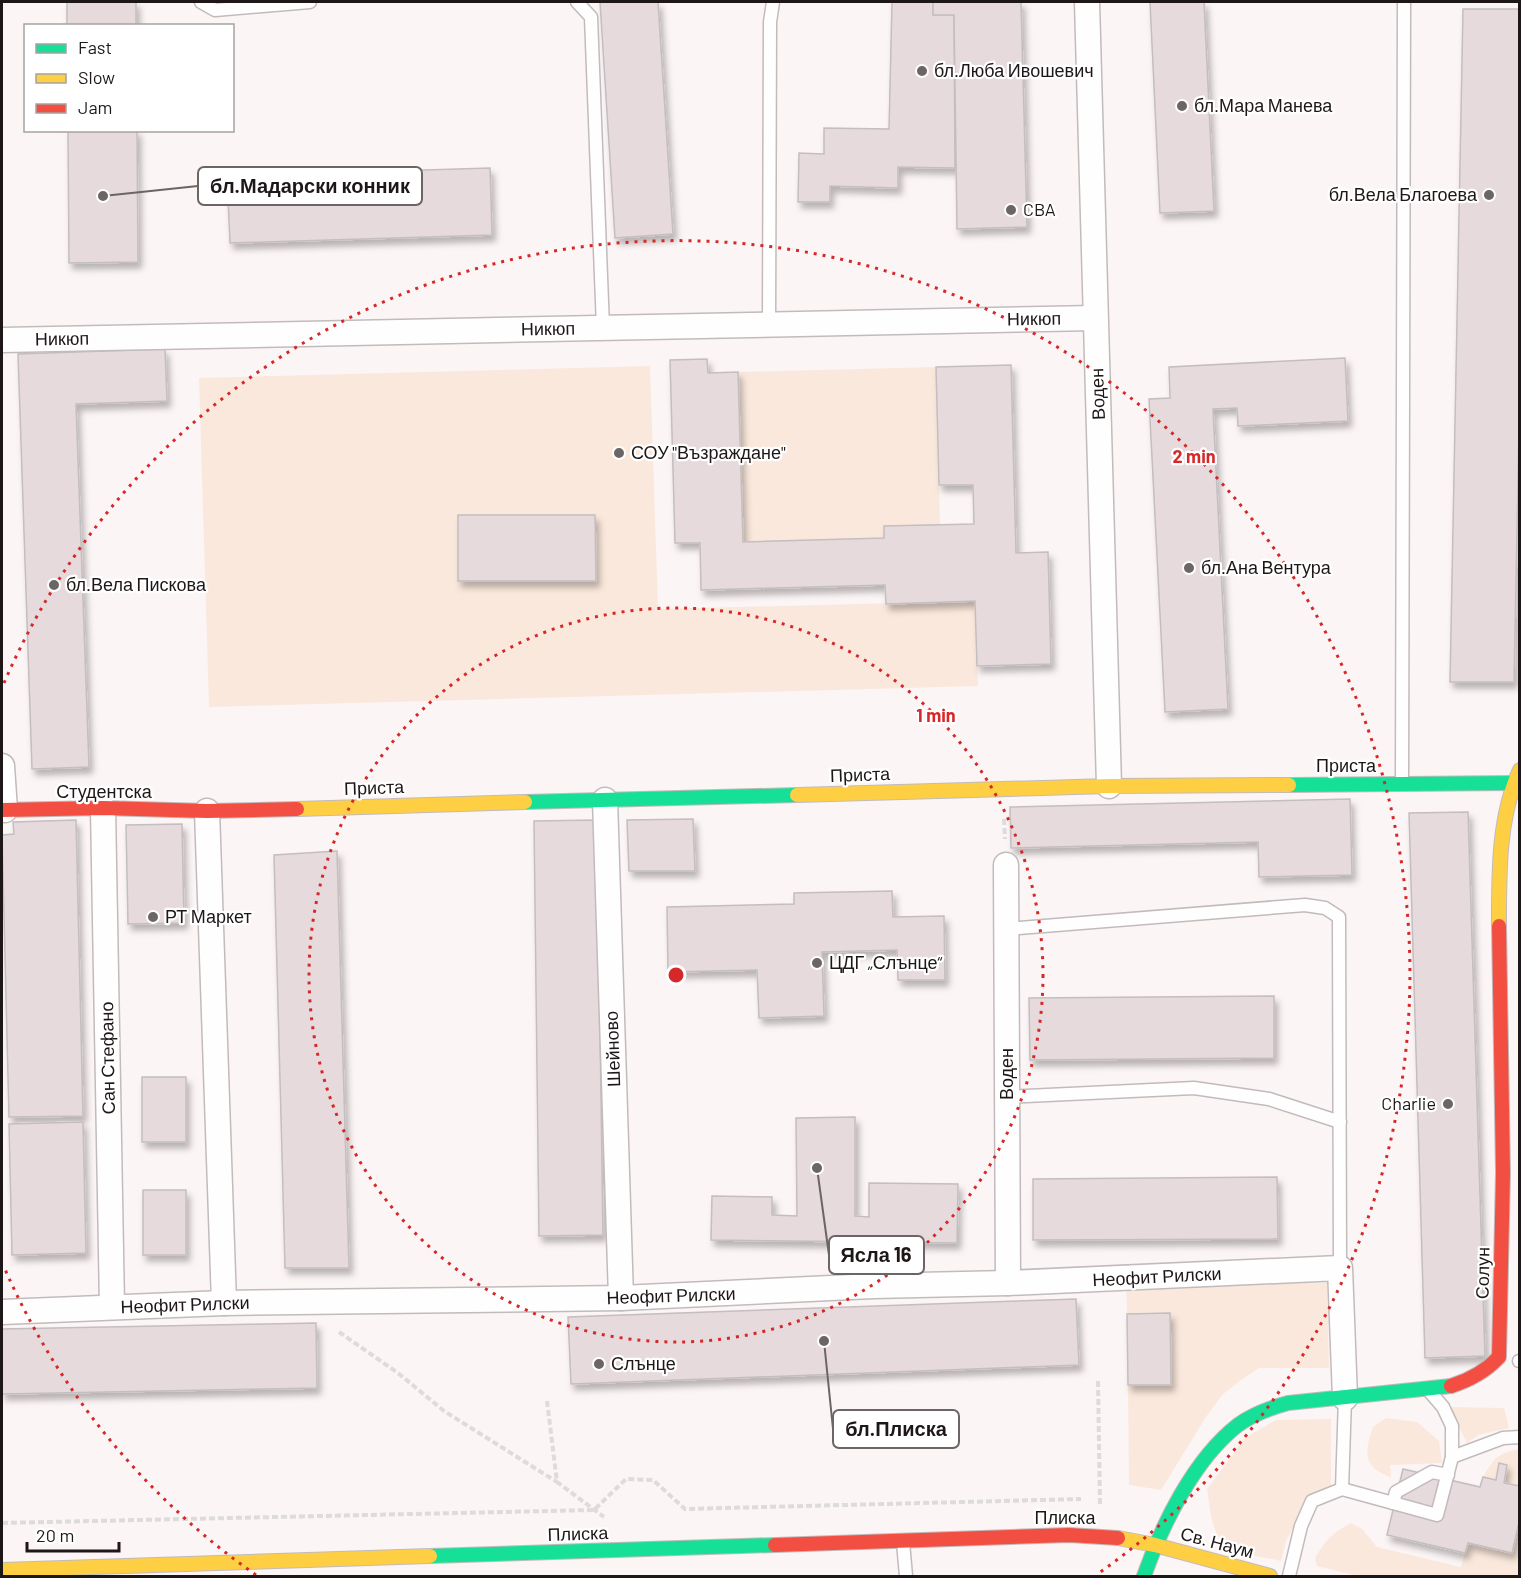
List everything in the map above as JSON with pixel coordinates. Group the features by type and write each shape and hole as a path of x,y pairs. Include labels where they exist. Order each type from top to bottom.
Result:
{"street":[{"name":"Воден","path":"1087,2 1109,786"},
{"name":"Никюп","path":"2,340 1095,318"},
{"path":"2,766 3,810"},
{"name":"Солун","path":"1155,1545 1188,1482 1216,1446 1238,1425 1262,1411 1288,1404 1449,1387 1473,1379 1489,1369 1514,1360 1503,1173 1498,895 1502,836 1520,770"},
{"name":"Приста","path":"207,811 1109,786 1517,784"},
{"name":"Шейново","path":"605,800 621,1298"},
{"name":"Студентска","path":"3,810 103,808 207,811"},
{"name":"Сан Стефано","path":"103,808 112,1307"},
{"path":"207,811 224,1303"},
{"name":"Воден","path":"1006,865 1008,1283"},
{"path":"1340,1268 1345,1398"},
{"name":"Неофит Рилски","path":"2,1312 224,1303 621,1298 1340,1268"},
{"name":"Плиска","path":"2,1570 232,1570 1070,1535 1114,1537 1155,1545"},
{"path":"1144,1576 1155,1545"},
{"name":"Св. Наум","path":"1155,1545 1270,1576"}],"lane":[{"path":"201,2 215,10 309,2"},
{"path":"577,2 591,16 603,328"},
{"path":"769,324 770,22 773,2"},
{"path":"1402,784 1404,2"},
{"path":"1006,929 1305,905 1325,908 1339,917 1340,1268"},
{"path":"1007,1097 1194,1088 1269,1099 1340,1122"},
{"path":"1289,1576 1301,1526 1312,1501 1342,1490 1437,1515 1452,1457 1452,1426 1443,1407 1428,1390"},
{"path":"1342,1490 1345,1398"},
{"path":"1452,1457 1503,1438 1520,1437"},
{"path":"1393,1503 1396,1492 1432,1472 1448,1475"},
{"path":"903,1541 906,1576"}],"path":[{"path":"1003,789 1006,865"},
{"path":"339,1332 398,1373 444,1411 557,1482 611,1523"},
{"path":"1098,1381 1100,1536"},
{"path":"547,1401 557,1482"},
{"path":"2,1523 594,1509 626,1479 653,1480 685,1509 1081,1499"}],"shaded area":[{"path":"650,366 658,609 975,601 978,686 209,707 199,378","holes":["458,515 595,515 596,581 458,581"]},
{"path":"936,367 940,525 884,526 884,538 743,542 738,372"},
{"path":"1327,1283 1329,1368 1259,1368 1222,1395 1161,1490 1129,1485 1128,1385 1171,1385 1170,1314 1127,1314 1126,1285"},
{"path":"1449,1407 1504,1408 1509,1428 1478,1435 1467,1443"},
{"path":"1386,1418 1417,1422 1439,1441 1442,1463 1390,1465 1391,1478 1376,1469 1368,1459 1368,1443 1373,1427"},
{"path":"1331,1419 1331,1488 1299,1517 1286,1541 1281,1561 1248,1554 1225,1544 1214,1527 1207,1489 1245,1438 1276,1420"},
{"path":"1519,1449 1519,1486 1504,1483 1507,1465 1500,1463 1496,1480 1483,1477 1497,1458"},
{"path":"1519,1518 1519,1576 1358,1576 1317,1566 1315,1558 1330,1538 1351,1523 1362,1529 1377,1547 1461,1567 1468,1543 1512,1553"}],"building":[{"path":"67,2 136,2 136,24 67,24"},
{"path":"600,2 658,2 673,234 615,238"},
{"name":"бл.Люба Ивошевич","path":"892,2 933,2 933,15 954,15 955,168 898,167 898,188 830,186 830,202 798,202 799,153 824,154 824,128 889,129"},
{"path":"933,2 1021,2 1027,227 957,229 954,15 933,15"},
{"name":"бл.Мара Манева","path":"1150,2 1204,2 1214,211 1160,213"},
{"name":"бл.Вела Благоева","path":"1463,9 1520,9 1520,380 1514,682 1450,682"},
{"path":"68,132 137,132 138,262 69,263"},
{"path":"490,168 492,235 230,243 227,176"},
{"name":"бл.Вела Пискова","path":"165,349 167,401 76,404 89,767 32,769 18,354"},
{"name":"бл.Ана Вентура","path":"1345,358 1348,421 1238,426 1237,408 1213,409 1228,709 1165,712 1149,399 1170,398 1169,367"},
{"name":"СОУ \"Възраждане\"","path":"707,359 708,373 738,372 743,542 884,538 884,526 974,524 973,485 939,485 936,367 1011,365 1016,553 1048,552 1051,664 977,666 975,601 886,604 885,585 701,590 700,543 675,543 670,360"},
{"path":"458,515 595,515 596,581 458,581"},
{"path":"1350,799 1352,875 1259,877 1258,842 1011,848 1010,807"},
{"path":"1468,812 1485,1356 1425,1358 1409,813"},
{"path":"693,819 695,871 629,871 627,820"},
{"path":"76,820 83,1116 9,1117 2,835 14,834 13,822"},
{"path":"597,820 603,1235 539,1236 534,821"},
{"path":"182,824 184,923 128,924 126,825"},
{"path":"337,851 349,1268 285,1268 274,855"},
{"path":"892,891 893,917 944,916 945,980 898,980 897,950 822,952 824,1016 759,1018 757,970 668,972 667,907 794,904 794,893"},
{"path":"1274,996 1274,1058 1030,1060 1029,998"},
{"path":"142,1077 186,1077 186,1142 142,1142"},
{"path":"855,1117 855,1216 869,1217 869,1183 958,1184 957,1243 711,1240 712,1196 772,1197 772,1215 797,1216 796,1118"},
{"path":"83,1122 86,1253 12,1255 9,1124"},
{"path":"1277,1177 1278,1239 1033,1240 1033,1179"},
{"path":"143,1190 186,1190 186,1255 143,1255"},
{"path":"1076,1299 1079,1365 571,1384 568,1317"},
{"path":"1170,1313 1171,1385 1128,1385 1127,1314"},
{"path":"316,1323 317,1388 2,1394 2,1329"},
{"path":"1499,1463 1507,1465 1504,1483 1520,1486 1520,1518 1512,1553 1468,1543 1465,1553 1387,1535 1403,1469 1480,1487 1483,1477 1496,1480"}],"traffic: fast":[{"path":"1289,785 1514,783"},
{"path":"525,802 797,795"},
{"path":"1144,1576 1160,1536 1181,1494 1207,1456 1222,1439 1244,1421 1288,1403 1451,1386"},
{"path":"430,1556 775,1545"}],"traffic: slow":[{"path":"1499,926 1501,846 1507,807 1520,770"},
{"path":"797,795 1109,786 1289,785"},
{"path":"297,809 525,802"},
{"path":"1118,1538 1155,1545 1270,1576"},
{"path":"2,1570 430,1556"}],"traffic: jam":[{"path":"2,810 297,809"},
{"path":"1451,1386 1477,1375 1499,1357 1503,1173 1499,926"},
{"path":"775,1545 1069,1535 1118,1538"}],"place":[{"name":"бл.Люба Ивошевич","path":"922,71"},
{"name":"бл.Мара Манева","path":"1182,106"},
{"name":"бл.Вела Благоева","path":"1489,195"},
{"name":"бл.Мадарски конник","path":"103,196"},
{"name":"CBA","path":"1011,210"},
{"name":"СОУ \"Възраждане\"","path":"619,453"},
{"name":"бл.Ана Вентура","path":"1189,568"},
{"name":"бл.Вела Пискова","path":"54,585"},
{"name":"РТ Маркет","path":"153,917"},
{"name":"ЦДГ „Слънце“","path":"817,963"},
{"name":"Charlie","path":"1448,1104"},
{"name":"Ясла 16","path":"817,1168"},
{"name":"бл.Плиска","path":"824,1341"},
{"name":"Слънце","path":"599,1364"}]}
